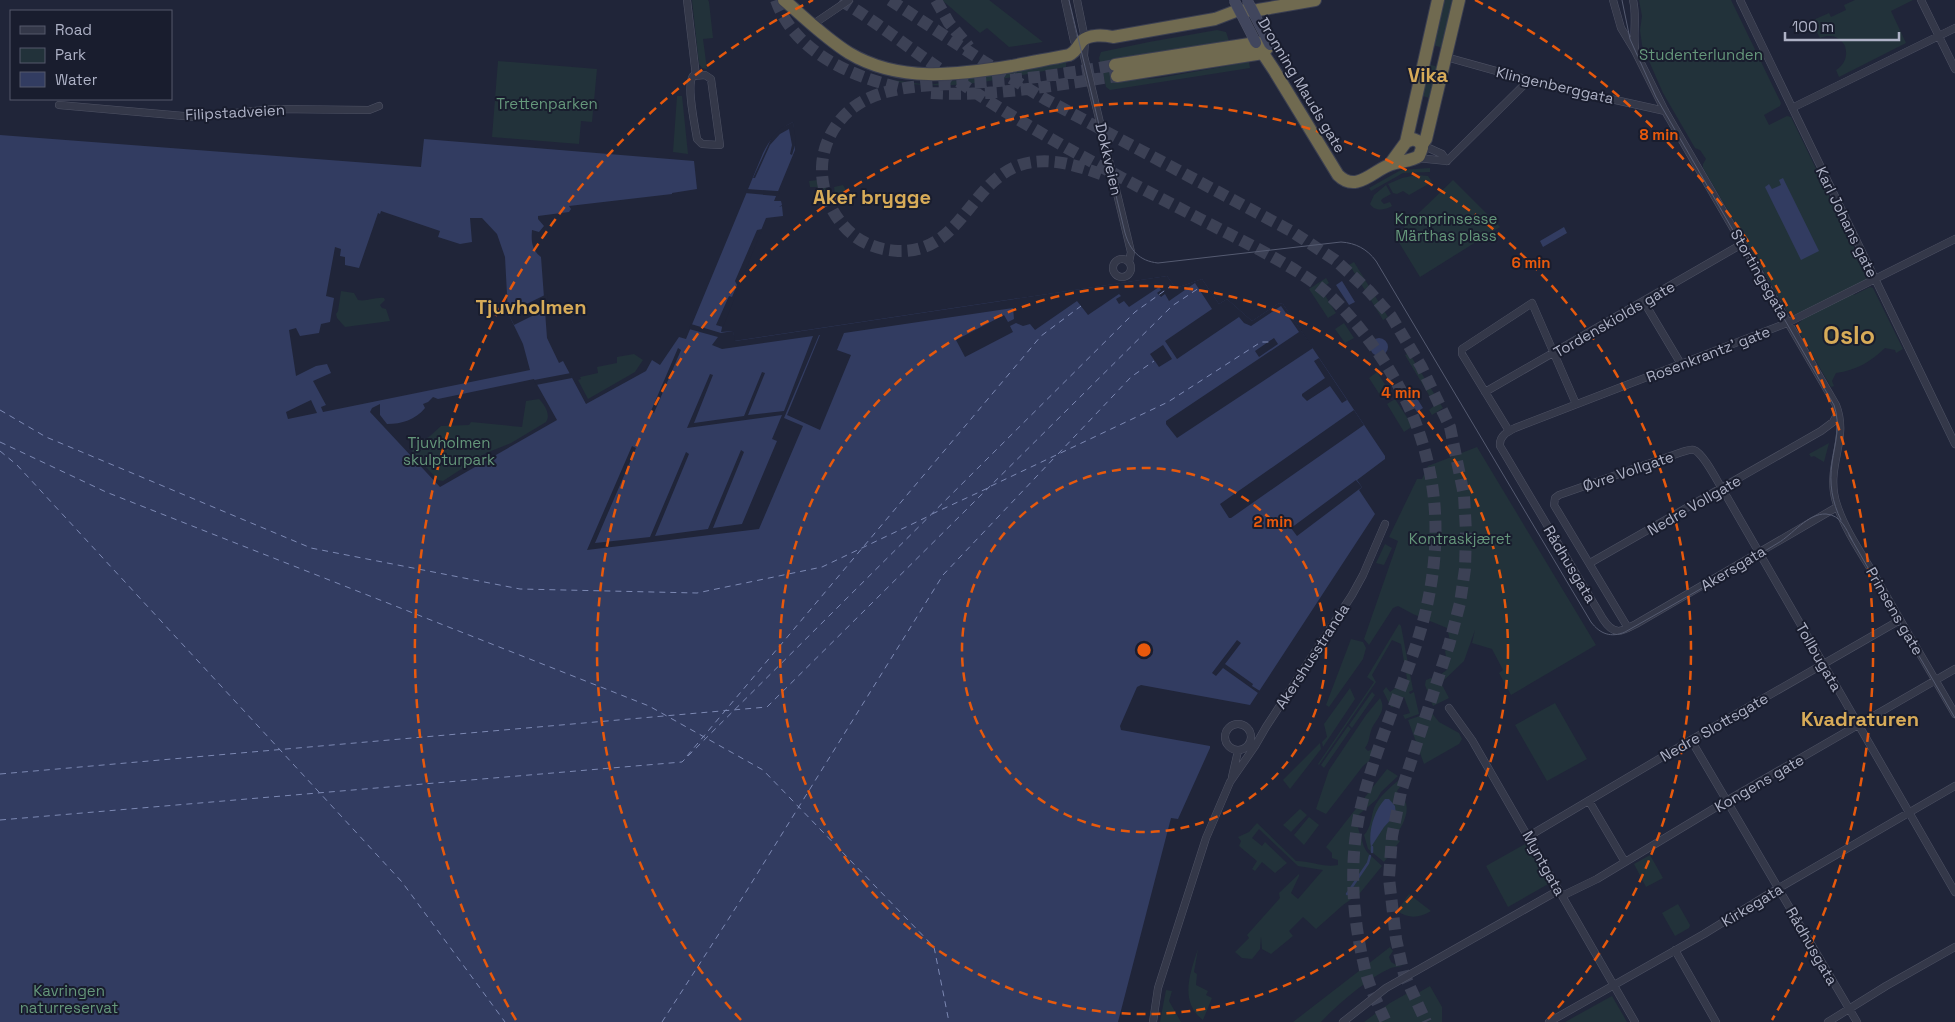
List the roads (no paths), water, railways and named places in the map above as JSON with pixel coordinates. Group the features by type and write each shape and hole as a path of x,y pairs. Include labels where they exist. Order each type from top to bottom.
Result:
{"highway":[{"path":"784,0 826,38 860,59 883,68 918,74 951,75 1068,56 1083,48 1104,43 1113,36 1215,19 1235,20 1244,18 1258,10 1315,0"},
{"path":"1438,0 1404,145 1404,155 1414,159 1422,151 1422,145 1426,139 1459,0"},
{"path":"1116,71 1263,47"},
{"name":"Dronning Mauds gate","path":"1263,47 1274,54 1349,180 1361,181 1390,164 1414,159"},
{"path":"1404,145 1413,139 1422,145"},
{"name":"Dronning Mauds gate","path":"1390,164 1404,145"}],"street":[{"path":"687,0 696,76"},
{"path":"812,25 849,0"},
{"path":"1065,0 1074,41 1083,48"},
{"path":"1077,0 1083,48"},
{"name":"Dronning Mauds gate","path":"1234,0 1263,47"},
{"name":"Dronning Mauds gate","path":"1247,0 1263,47"},
{"name":"Stortingsgata","path":"1613,0 1621,28 1635,51 1665,111 1827,389 1838,412 1841,433 1832,479 1837,507"},
{"name":"Stortingsgata","path":"1633,0 1636,17 1635,51"},
{"name":"Karl Johans gate","path":"1740,0 1955,444"},
{"path":"1920,0 1955,69"},
{"path":"1792,108 1955,28"},
{"name":"Dokkveien","path":"1083,48 1131,252 1129,262"},
{"name":"Klingenberggata","path":"1446,57 1529,80 1665,111"},
{"path":"705,75 711,79 720,145 702,144 697,139 690,91 691,77 696,76 705,75"},
{"path":"1414,159 1447,160 1529,80"},
{"name":"Filipstadveien","path":"60,104 195,117 274,109 369,110 379,106"},
{"path":"1422,145 1442,154 1447,160"},
{"name":"Rosenkrantz’ gate","path":"1509,431 1788,323 1955,239"},
{"name":"Tordenskiolds gate","path":"1486,392 1742,244"},
{"path":"1644,302 1681,364"},
{"path":"1509,431 1462,354 1462,349 1532,303 1576,404"},
{"name":"Nedre Vollgate","path":"1590,563 1797,446 1831,425 1838,412"},
{"name":"Rådhusgata","path":"1509,431 1502,437 1500,446 1603,619 1609,627 1616,631 1628,628 1554,505 1555,498 1559,495"},
{"name":"Øvre Vollgate","path":"1559,495 1688,450 1696,451"},
{"name":"Tollbugata","path":"1696,451 1704,459 1722,489 1955,892"},
{"name":"Akersgata","path":"1628,628 1837,507"},
{"name":"Prinsens gate","path":"1837,507 1955,714"},
{"name":"Akershusstranda","path":"1230,782 1352,595 1363,575 1385,524"},
{"name":"Nedre Slottsgate","path":"1529,836 1900,620"},
{"name":"Kongens gate","path":"1343,1022 1366,1002 1393,983 1560,893 1597,879 1728,800 1955,669"},
{"name":"Myntgata","path":"1449,708 1468,732 1635,1022"},
{"name":"Rådhusgata","path":"1691,740 1857,1022"},
{"name":"Akershusstranda","path":"1153,1022 1158,988 1206,838 1230,782 1238,751"},
{"name":"Kirkegata","path":"1549,1022 1704,934 1955,786"},
{"path":"1589,801 1625,862"},
{"path":"1828,1022 1886,986 1955,947"},
{"path":"1675,950 1716,1022"}],"water":[{"path":"793,122 795,150 774,201 781,201 782,205 779,207 782,206 783,216 766,218 723,323 721,332 733,331 734,341 1167,276 1176,288 1202,279 1219,304 1227,299 1252,321 1279,303 1283,304 1385,456 1385,459 1357,480 1362,487 1359,490 1375,514 1250,705 1141,685 1137,687 1120,726 1121,730 1210,746 1210,748 1178,819 1171,818 1118,1022 0,1022 0,135 421,167 424,139 694,161 697,189 672,194 569,206 571,209 569,212 538,216 538,219 544,226 539,232 532,230 532,238 534,249 541,257 547,338 559,363 563,361 586,404 646,371 652,360 660,365 679,337 686,339 763,153 775,135","holes":["381,211 440,231 438,237 460,244 472,242 470,218 482,218 497,234 505,257 508,313 523,344 530,370 323,412 321,407 326,405 313,381 331,373 327,364 316,366 296,376 289,330 296,328 300,336 319,333 321,324 330,322 334,298 326,296 335,247 341,249 340,256 345,257 345,265 359,268 378,213 380,214","534,379 557,420 440,487 370,412 372,408 380,404 380,415 387,424 408,421 417,416 425,408 423,404 433,397 438,399"]},
{"path":"1783,178 1819,251 1801,260 1765,187 1769,184 1772,189 1781,185 1779,180"},
{"path":"1564,227 1567,233 1543,247 1540,241"},
{"path":"1342,281 1355,302 1349,305 1336,285"},
{"path":"1375,338 1383,338 1388,343 1386,354 1375,356 1370,351 1370,343"},
{"path":"1410,387 1423,408 1417,412 1404,391"},
{"path":"1385,799 1389,799 1395,806 1396,814 1384,827 1371,847 1370,834 1373,821"}],"waterway":[{"path":"1372,847 1372,852"},
{"path":"1347,894 1368,863 1370,856"}],"tunnel":[{"path":"776,0 796,34 811,48 845,69 863,77 901,88"},
{"path":"840,0 961,83 1021,121 1101,167 1275,258 1316,284 1334,299 1358,326 1379,354 1401,390 1417,426 1428,463 1434,501 1435,539 1432,578 1424,617 1412,657 1371,772 1360,811 1354,850 1353,888 1360,946 1368,980 1386,1022"},
{"path":"890,0 1045,99 1291,231 1335,260 1369,291 1391,316 1421,366 1450,427 1464,495 1466,532 1465,569 1460,603 1449,645 1401,792 1392,836 1389,878 1396,939 1404,974 1426,1022"},
{"path":"936,0 949,23 969,47"},
{"path":"1101,174 1061,163 1041,161 1020,165 1003,174 988,186 964,216 936,241 919,249 898,251 868,244 845,228 834,212 826,195 822,167 829,137 834,128 856,105 878,94 908,88 1001,81 1115,65"},
{"path":"931,93 1001,92 1117,76"}],"tram line":[{"path":"1069,0 1125,233 1136,254 1146,260 1158,263 1341,242 1356,245 1369,253 1376,261 1591,622 1602,632 1610,635 1625,632 1759,555 1813,517 1826,514 1836,517 1845,527 1852,540"},
{"path":"1622,0 1630,39 1656,97 1834,405 1837,427 1831,470 1831,485 1833,499 1841,520"},
{"path":"1849,535 1955,718"}],"district":[{"name":"Vika","path":"1428,75"},
{"name":"Aker brygge","path":"872,197"},
{"name":"Tjuvholmen","path":"531,307"},
{"name":"Oslo","path":"1849,335"},
{"name":"Kvadraturen","path":"1860,719"}],"park label":[{"name":"Studenterlunden","path":"1701,54"},
{"name":"Trettenparken","path":"547,103"},
{"name":"Kronprinsesse Märthas plass","path":"1446,226"},
{"name":"Tjuvholmen skulpturpark","path":"449,450"},
{"name":"Kontraskjæret","path":"1460,538"},
{"name":"Kavringen naturreservat","path":"69,998"}]}
